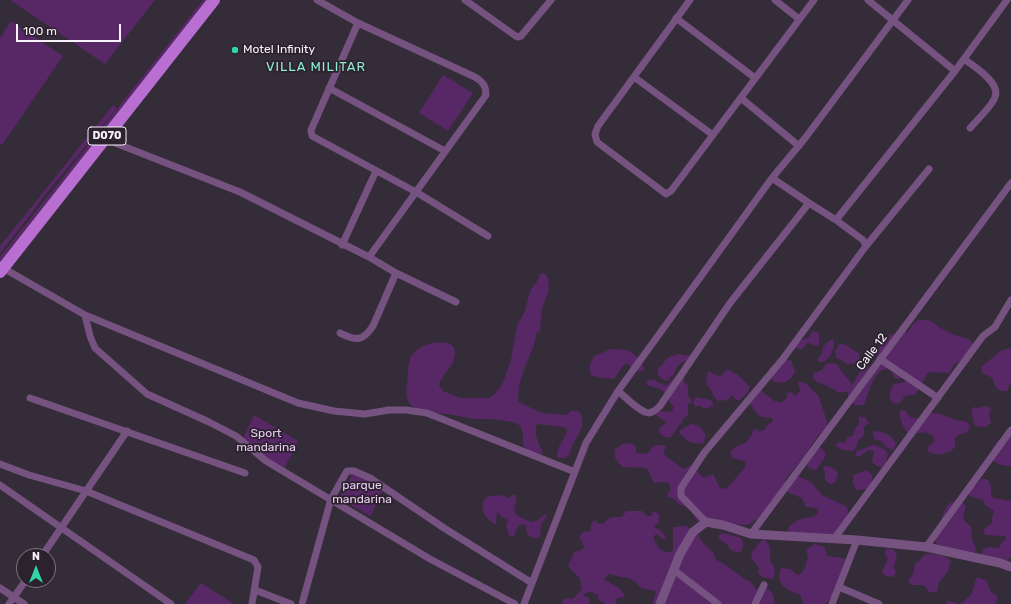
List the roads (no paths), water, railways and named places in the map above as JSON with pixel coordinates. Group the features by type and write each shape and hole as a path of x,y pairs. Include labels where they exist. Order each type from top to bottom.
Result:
{"main road":[{"name":"D070","path":"1,270 214,0"}],"street":[{"path":"317,0 358,23 475,77 482,82 486,88 486,95 369,258"},
{"path":"465,0 517,36 521,36 551,0"},
{"path":"690,0 598,126 595,134 597,142 666,194 671,191 814,0"},
{"path":"775,0 800,19"},
{"path":"868,0 955,71"},
{"path":"524,604 586,443 618,391 772,178 799,146 908,0"},
{"path":"836,220 955,71 1007,0"},
{"path":"676,18 756,78"},
{"path":"358,23 311,130 312,136 416,192 488,236"},
{"path":"964,59 993,84 996,91 994,100 970,128"},
{"path":"634,77 712,136"},
{"path":"330,88 445,151"},
{"path":"740,98 799,146"},
{"path":"105,139 240,192 396,273 456,302"},
{"path":"929,169 866,246 782,360 704,453 681,488 681,496 706,522 723,525 751,534 857,540 926,548 1010,565"},
{"path":"342,245 376,171"},
{"path":"772,178 836,220 863,240 866,246"},
{"name":"Calle 12","path":"751,534 1011,183"},
{"path":"618,391 642,411 648,413 655,411 660,406 730,303 809,203"},
{"path":"1,270 85,314 298,402 334,411 365,414 389,410 406,410 427,413 575,472"},
{"path":"340,333 352,339 362,337 368,333 374,326 396,273"},
{"path":"834,539 983,336 994,326 1011,300"},
{"path":"85,314 90,336 95,348 147,394 236,436 266,460 430,559 515,604"},
{"path":"880,360 938,398"},
{"path":"30,398 245,473"},
{"path":"926,548 1011,430"},
{"path":"47,548 127,431"},
{"path":"0,464 29,475 86,491 254,560 258,567 252,604"},
{"path":"302,604 331,499 347,472 354,472 370,478 444,528 532,583"},
{"path":"0,485 172,604"},
{"path":"660,604 680,554 694,532 706,522"},
{"path":"832,604 857,540"},
{"path":"674,570 718,604"},
{"path":"755,604 764,585"},
{"path":"839,587 879,604"},
{"path":"0,588 24,604"},
{"path":"9,604 20,588"},
{"path":"255,590 291,604"}],"place":[{"name":"Motel Infinity","path":"235,50"}],"district":[{"name":"VILLA MILITAR","path":"316,67"}],"park label":[{"name":"Sport mandarina","path":"266,441"},
{"name":"parque mandarina","path":"362,493"}]}
